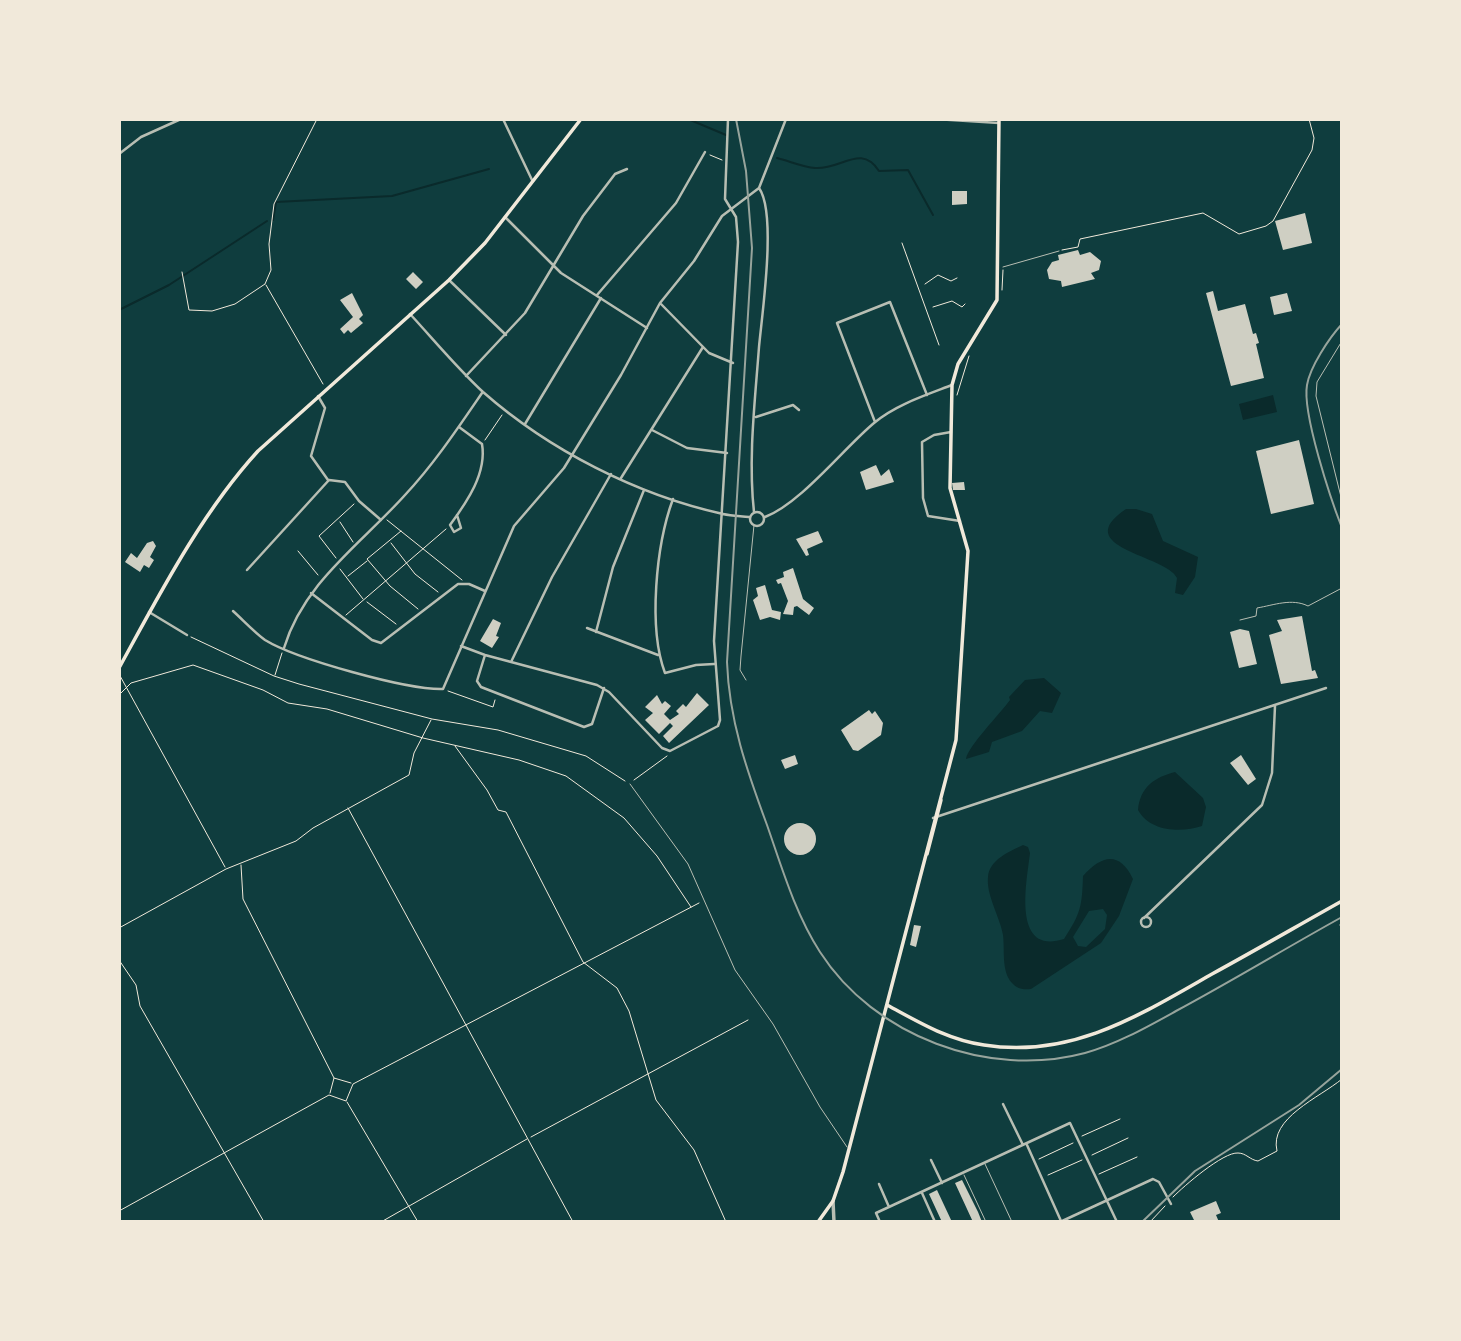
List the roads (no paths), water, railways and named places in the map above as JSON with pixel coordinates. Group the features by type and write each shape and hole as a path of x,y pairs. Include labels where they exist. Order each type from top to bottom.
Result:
{"main road":[{"path":"119,668 149,612 231,480 326,388 449,280 505,217 581,119"},
{"path":"818,1222 833,1201 849,1147 960,714 968,551 950,488 951,385 958,364 997,300 999,121"},
{"path":"924,862 939,815 941,794"},
{"path":"887,1005 928,1028 973,1043 1022,1048 1068,1043 1130,1020 1342,901"}],"street":[{"path":"119,153 141,137 181,119"},
{"path":"503,119 532,180"},
{"path":"461,646 604,688 662,748 670,751 718,726 720,720 714,664 738,242 737,217 726,199 729,119"},
{"path":"233,611 266,640 284,648 363,675 443,689 522,513 573,454 660,303 730,209 758,189 786,119"},
{"path":"935,119 999,121"},
{"path":"525,424 599,297 676,203 705,152"},
{"path":"466,376 533,303 551,265 605,186 615,174 627,169"},
{"path":"754,512 756,417 766,252 766,202 758,189"},
{"path":"505,217 551,265 646,328"},
{"path":"449,280 506,335"},
{"path":"875,422 837,323 890,302 927,395"},
{"path":"660,303 703,348 733,363"},
{"path":"410,314 483,392 525,424 573,454 621,479 673,499 730,516 747,517 754,512"},
{"path":"621,479 703,348"},
{"path":"747,517 754,525 763,522 765,517 784,506 875,422 951,385"},
{"path":"284,648 292,623 321,579 415,484 483,392"},
{"path":"318,396 325,408 311,456 329,480 345,482 359,501 382,519"},
{"path":"756,417 793,405 799,410"},
{"path":"457,515 461,523 459,531 454,532 450,525 471,494 482,466 482,444 459,427"},
{"path":"652,430 687,448 727,453"},
{"path":"951,432 922,442 923,498 928,516 960,521"},
{"path":"511,662 552,577 611,474"},
{"path":"247,570 329,480"},
{"path":"596,632 613,568 644,488"},
{"path":"673,499 659,568 658,654 665,673 696,665 714,664"},
{"path":"754,512 765,517"},
{"path":"311,593 376,642 387,640 463,582 485,591"},
{"path":"149,612 187,635"},
{"path":"587,628 658,654"},
{"path":"485,655 477,681 481,687 584,727 592,724 604,688"},
{"path":"933,818 1326,688"},
{"path":"1144,918 1262,805 1272,773 1275,706"},
{"path":"1003,1104 1034,1161 1060,1222 1153,1179 1159,1182 1170,1202"},
{"path":"880,1222 876,1213 1070,1124 1117,1222"},
{"path":"931,1160 942,1183"},
{"path":"879,1184 889,1207"},
{"path":"922,1192 935,1222"},
{"path":"833,1201 834,1222"},
{"path":"825,1213 834,1222"}],"lane":[{"path":"1003,267 1059,251"},
{"path":"1342,341 1317,382 1316,396 1342,501"},
{"path":"746,680 740,670 754,525"},
{"path":"1240,620 1256,616 1257,608 1298,601 1308,606 1342,588"},
{"path":"630,784 688,864 735,970 773,1024 820,1107 849,1147"},
{"path":"985,1163 1012,1222"},
{"path":"962,1173 986,1222"}],"water":[{"path":"1273,395 1277,412 1243,420 1239,404"},
{"path":"1126,509 1152,514 1163,541 1198,557 1195,577 1183,595 1175,593 1177,578 1170,570 1126,550 1114,542 1108,533 1111,522"},
{"path":"1044,678 1061,693 1052,713 1040,711 1022,731 992,742 989,752 966,759 978,738 1025,680"},
{"path":"1175,772 1203,798 1206,807 1202,826 1185,830 1158,827 1150,823 1138,810 1145,789 1161,777"},
{"path":"1023,845 1028,847 1030,853 1025,897 1029,926 1036,937 1047,941 1064,939 1080,909 1083,876 1096,864 1110,859 1116,860 1122,863 1133,879 1119,916 1101,943 1031,989 1021,989 1014,985 1006,973 1003,935 988,884 992,866 1001,857","holes":["1103,909 1107,915 1105,929 1086,947 1078,946 1073,937 1089,911"]}],"waterway":[{"path":"688,119 726,135"},
{"path":"777,158 815,168 858,158 872,163 879,171 908,170 933,215"},
{"path":"273,220 276,202 392,196 489,169"},
{"path":"119,310 169,285 267,221"}],"tram line":[{"path":"1342,324 1316,361 1307,385 1309,415 1319,456 1342,528"},
{"path":"1142,1222 1195,1171 1299,1105 1342,1069"}],"railway":[{"path":"736,119 746,171 752,248 727,662 728,683 735,725 753,785 796,906 820,952 843,982 871,1007 902,1028 936,1044 973,1055 1010,1060 1048,1060 1085,1053 1132,1035 1342,917"}]}
